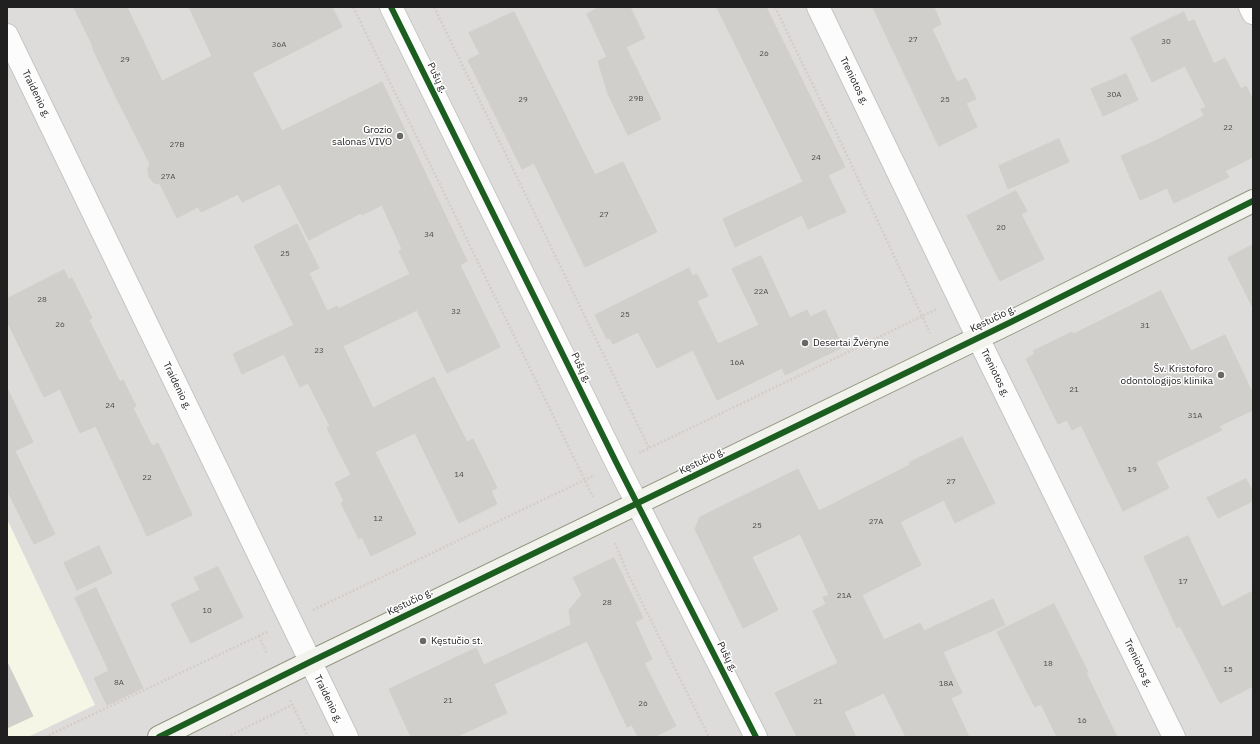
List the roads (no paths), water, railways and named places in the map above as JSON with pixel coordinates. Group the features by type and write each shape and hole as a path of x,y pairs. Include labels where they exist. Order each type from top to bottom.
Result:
{"main road":[{"name":"Kęstučio g.","path":"159,737 310,662 978,338 1253,201"}],"street":[{"name":"Pušų g.","path":"391,7 637,503 756,737"},
{"name":"Treniotos g.","path":"818,7 978,338 1174,737"},
{"path":"1250,7 1253,13"},
{"name":"Traidenio g.","path":"7,34 347,737"}],"place":[{"name":"Grozio salonas VIVO","path":"400,136"},
{"name":"Desertai Žvėryne","path":"805,343"},
{"name":"Šv. Kristoforo odontologijos klinika","path":"1221,375"},
{"name":"Kęstučio st.","path":"423,641"}]}
